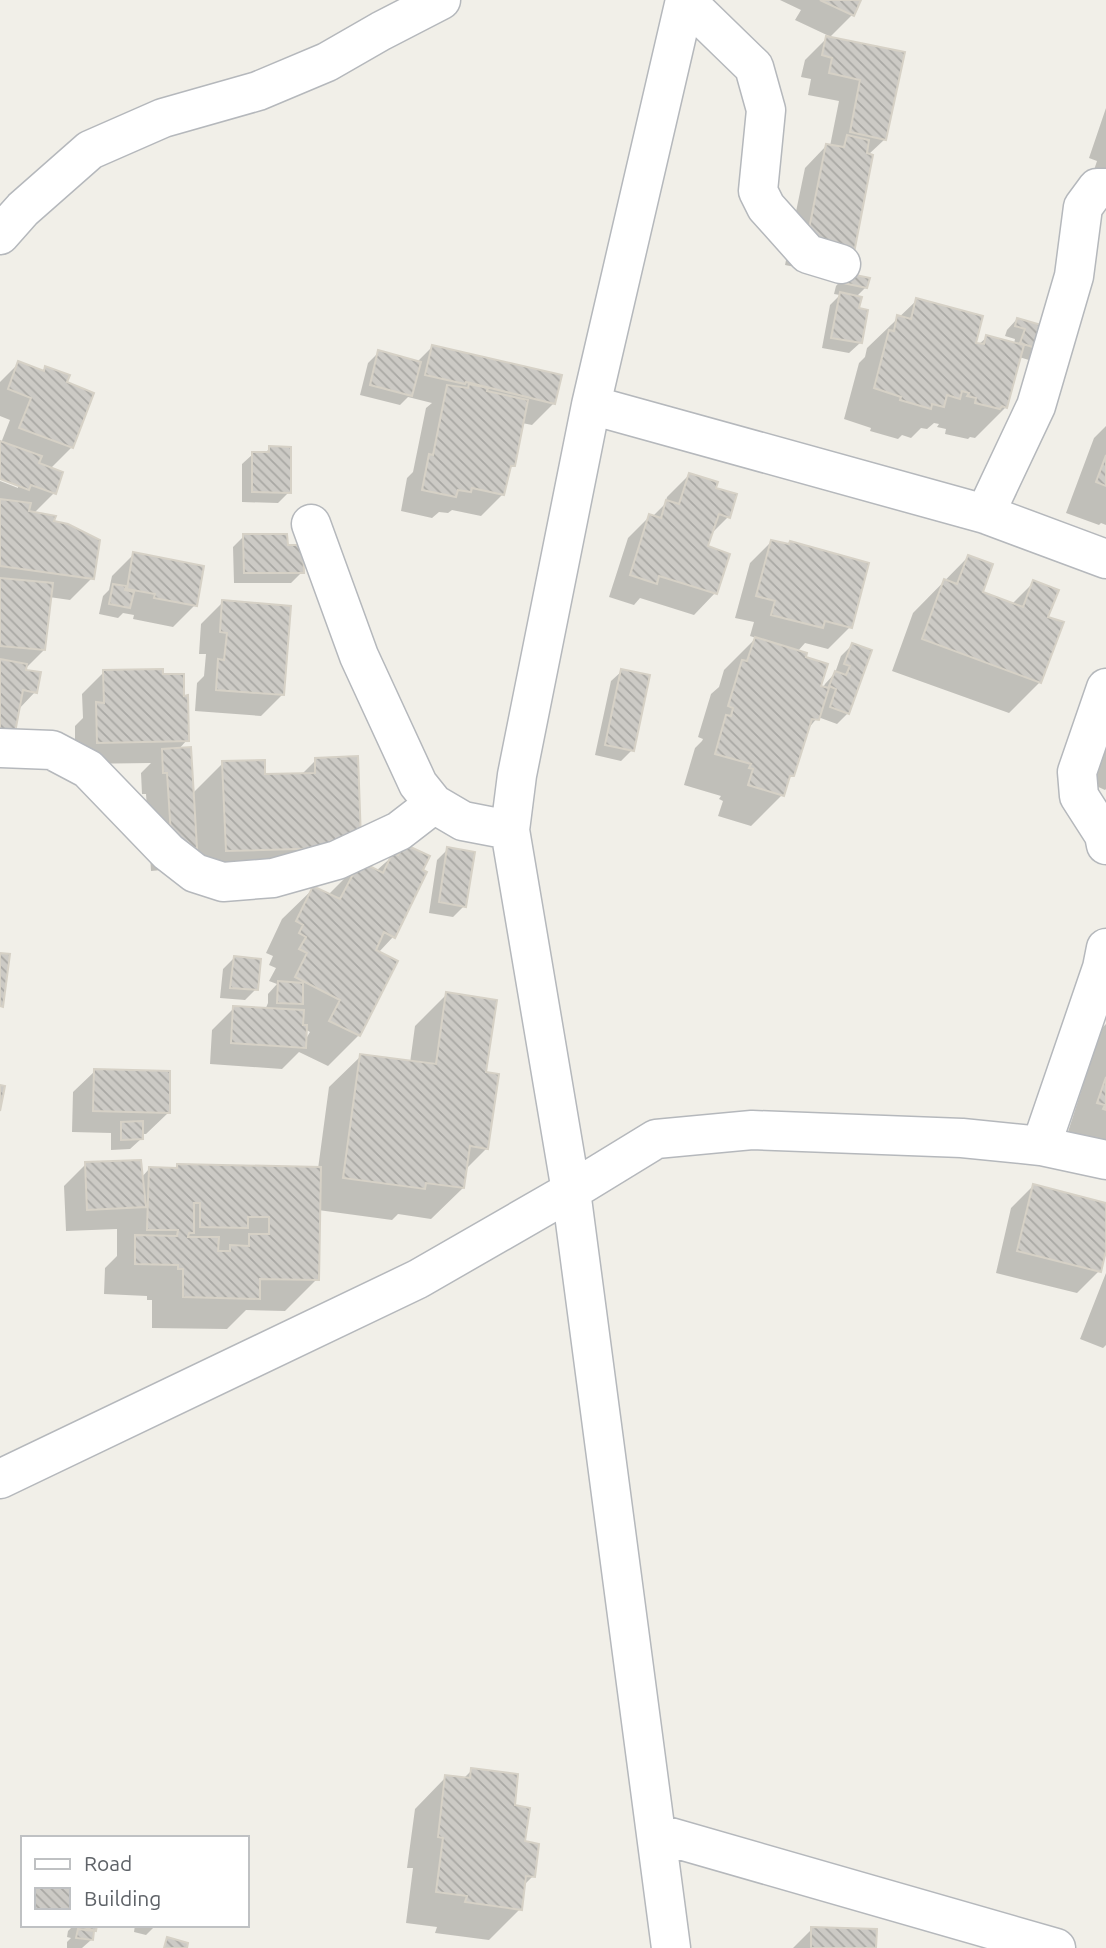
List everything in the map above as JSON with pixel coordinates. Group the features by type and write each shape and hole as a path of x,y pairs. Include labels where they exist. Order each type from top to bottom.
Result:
{"street":[{"path":"0,235 23,209 90,150 163,118 258,92 327,62 441,0"},
{"path":"685,0 754,66 766,110 758,191 766,207 808,254 841,264"},
{"path":"671,1948 571,1191 510,830 517,775 591,405 685,0"},
{"path":"985,514 1036,407 1074,276 1083,207 1097,188 1106,188"},
{"path":"591,405 985,514 1106,559"},
{"path":"311,524 359,656 418,784 434,804 463,821 510,830"},
{"path":"1106,688 1077,772 1079,796 1104,835 1106,845"},
{"path":"0,748 51,750 88,769 168,852 195,873 223,882 273,878 337,860 399,831 434,804"},
{"path":"1041,1146 1102,968 1106,948"},
{"path":"0,1479 418,1279 656,1139 752,1130 962,1138 1041,1146 1106,1160"},
{"path":"656,1833 1056,1948"}],"building":[{"path":"820,0 861,0 854,16"},
{"path":"826,36 905,52 886,140 850,132 860,80 829,73 832,58 822,55"},
{"path":"847,135 869,140 867,153 873,155 854,253 806,244 826,144 844,147"},
{"path":"846,273 870,278 867,288 843,283"},
{"path":"840,292 862,297 859,308 868,310 862,343 831,338"},
{"path":"916,298 983,316 976,343 984,344 986,335 1024,345 1007,408 975,403 976,398 967,396 969,393 962,391 960,399 947,395 944,407 932,404 931,409 900,400 901,397 874,388 889,330 894,331 897,315 911,319"},
{"path":"1017,318 1048,327 1042,350 1020,343 1025,329 1015,326"},
{"path":"432,345 562,375 555,404 425,375"},
{"path":"378,350 421,362 412,396 370,385"},
{"path":"18,361 44,371 45,366 70,375 67,382 94,393 73,448 19,428 31,398 8,389"},
{"path":"469,384 528,400 515,466 511,466 504,495 472,488 471,492 458,490 456,497 422,490 429,454 433,455 447,385 468,388"},
{"path":"0,441 42,456 39,463 63,472 56,494 31,485 29,490 0,479"},
{"path":"269,446 291,447 291,493 252,492 252,452 269,452"},
{"path":"1106,455 1106,486 1096,482"},
{"path":"689,473 718,482 716,488 737,494 730,518 719,514 708,546 730,554 717,594 659,576 657,584 630,575 649,514 661,518 666,500 679,504"},
{"path":"0,499 31,503 29,511 56,516 54,521 68,524 100,540 94,579 0,566"},
{"path":"243,534 287,534 288,545 303,545 304,573 244,573"},
{"path":"771,540 789,544 790,541 869,563 852,628 825,621 823,628 771,615 775,601 756,596"},
{"path":"133,552 204,566 197,606 154,598 155,594 127,589"},
{"path":"968,555 993,564 983,592 1023,607 1033,580 1059,590 1048,617 1064,622 1041,683 922,639 944,579 957,584"},
{"path":"0,578 53,583 45,650 0,646"},
{"path":"113,584 126,586 125,590 134,592 130,608 109,604"},
{"path":"222,600 291,606 284,695 216,690 218,659 224,660 227,633 220,632"},
{"path":"755,637 807,653 806,657 828,664 821,686 829,688 819,720 812,719 794,776 790,776 784,796 748,785 753,769 749,768 751,764 715,754 726,715 731,716 733,708 728,706 742,660 747,661"},
{"path":"852,643 872,650 849,714 830,707 836,689 829,686 835,671 846,675 850,666 844,664"},
{"path":"0,659 27,664 26,670 41,672 37,693 23,690 14,738 0,735"},
{"path":"163,669 163,674 184,674 184,696 188,695 189,741 97,743 96,702 104,703 103,670"},
{"path":"621,669 650,675 634,751 605,745"},
{"path":"191,747 197,848 172,850 167,773 163,773 162,749"},
{"path":"358,756 361,840 330,841 330,848 226,851 222,761 265,760 265,774 315,773 315,758"},
{"path":"404,844 430,856 423,870 427,872 395,938 384,932 376,950 398,961 360,1036 329,1021 340,1000 295,977 307,953 299,949 306,937 299,933 303,925 296,921 313,886 340,899 360,861 383,873 393,852 398,855"},
{"path":"447,847 475,852 466,907 439,902"},
{"path":"0,953 10,954 3,1007 0,1006"},
{"path":"234,956 261,959 258,990 230,988"},
{"path":"278,981 303,983 303,1004 277,1003"},
{"path":"446,992 497,1000 486,1072 499,1074 488,1149 470,1146 464,1188 426,1183 425,1189 343,1178 360,1054 436,1064"},
{"path":"233,1006 304,1010 303,1025 307,1025 306,1048 231,1043"},
{"path":"94,1069 170,1071 170,1113 93,1111"},
{"path":"1106,1077 1106,1110 1103,1109 1105,1105 1097,1103"},
{"path":"0,1085 5,1086 0,1111"},
{"path":"143,1121 143,1139 121,1140 121,1122"},
{"path":"141,1160 146,1207 87,1210 85,1162"},
{"path":"177,1164 321,1167 319,1280 260,1279 260,1299 183,1297 183,1269 178,1269 178,1265 135,1264 135,1235 177,1236 178,1230 147,1230 149,1167 177,1168","holes":["194,1203 200,1203 200,1227 248,1228 248,1217 269,1217 269,1234 249,1234 249,1246 230,1245 230,1251 218,1251 219,1237 188,1237 189,1233 194,1233"]},
{"path":"1033,1184 1106,1203 1106,1251 1101,1272 1017,1251"},
{"path":"471,1768 518,1774 515,1805 530,1808 525,1841 539,1844 535,1877 526,1876 522,1910 465,1902 467,1896 436,1892 443,1838 438,1837 445,1775 470,1778"},
{"path":"811,1927 877,1929 876,1948 811,1948"},
{"path":"78,1929 94,1931 93,1940 76,1938"},
{"path":"167,1937 188,1943 187,1948 164,1948"}]}
